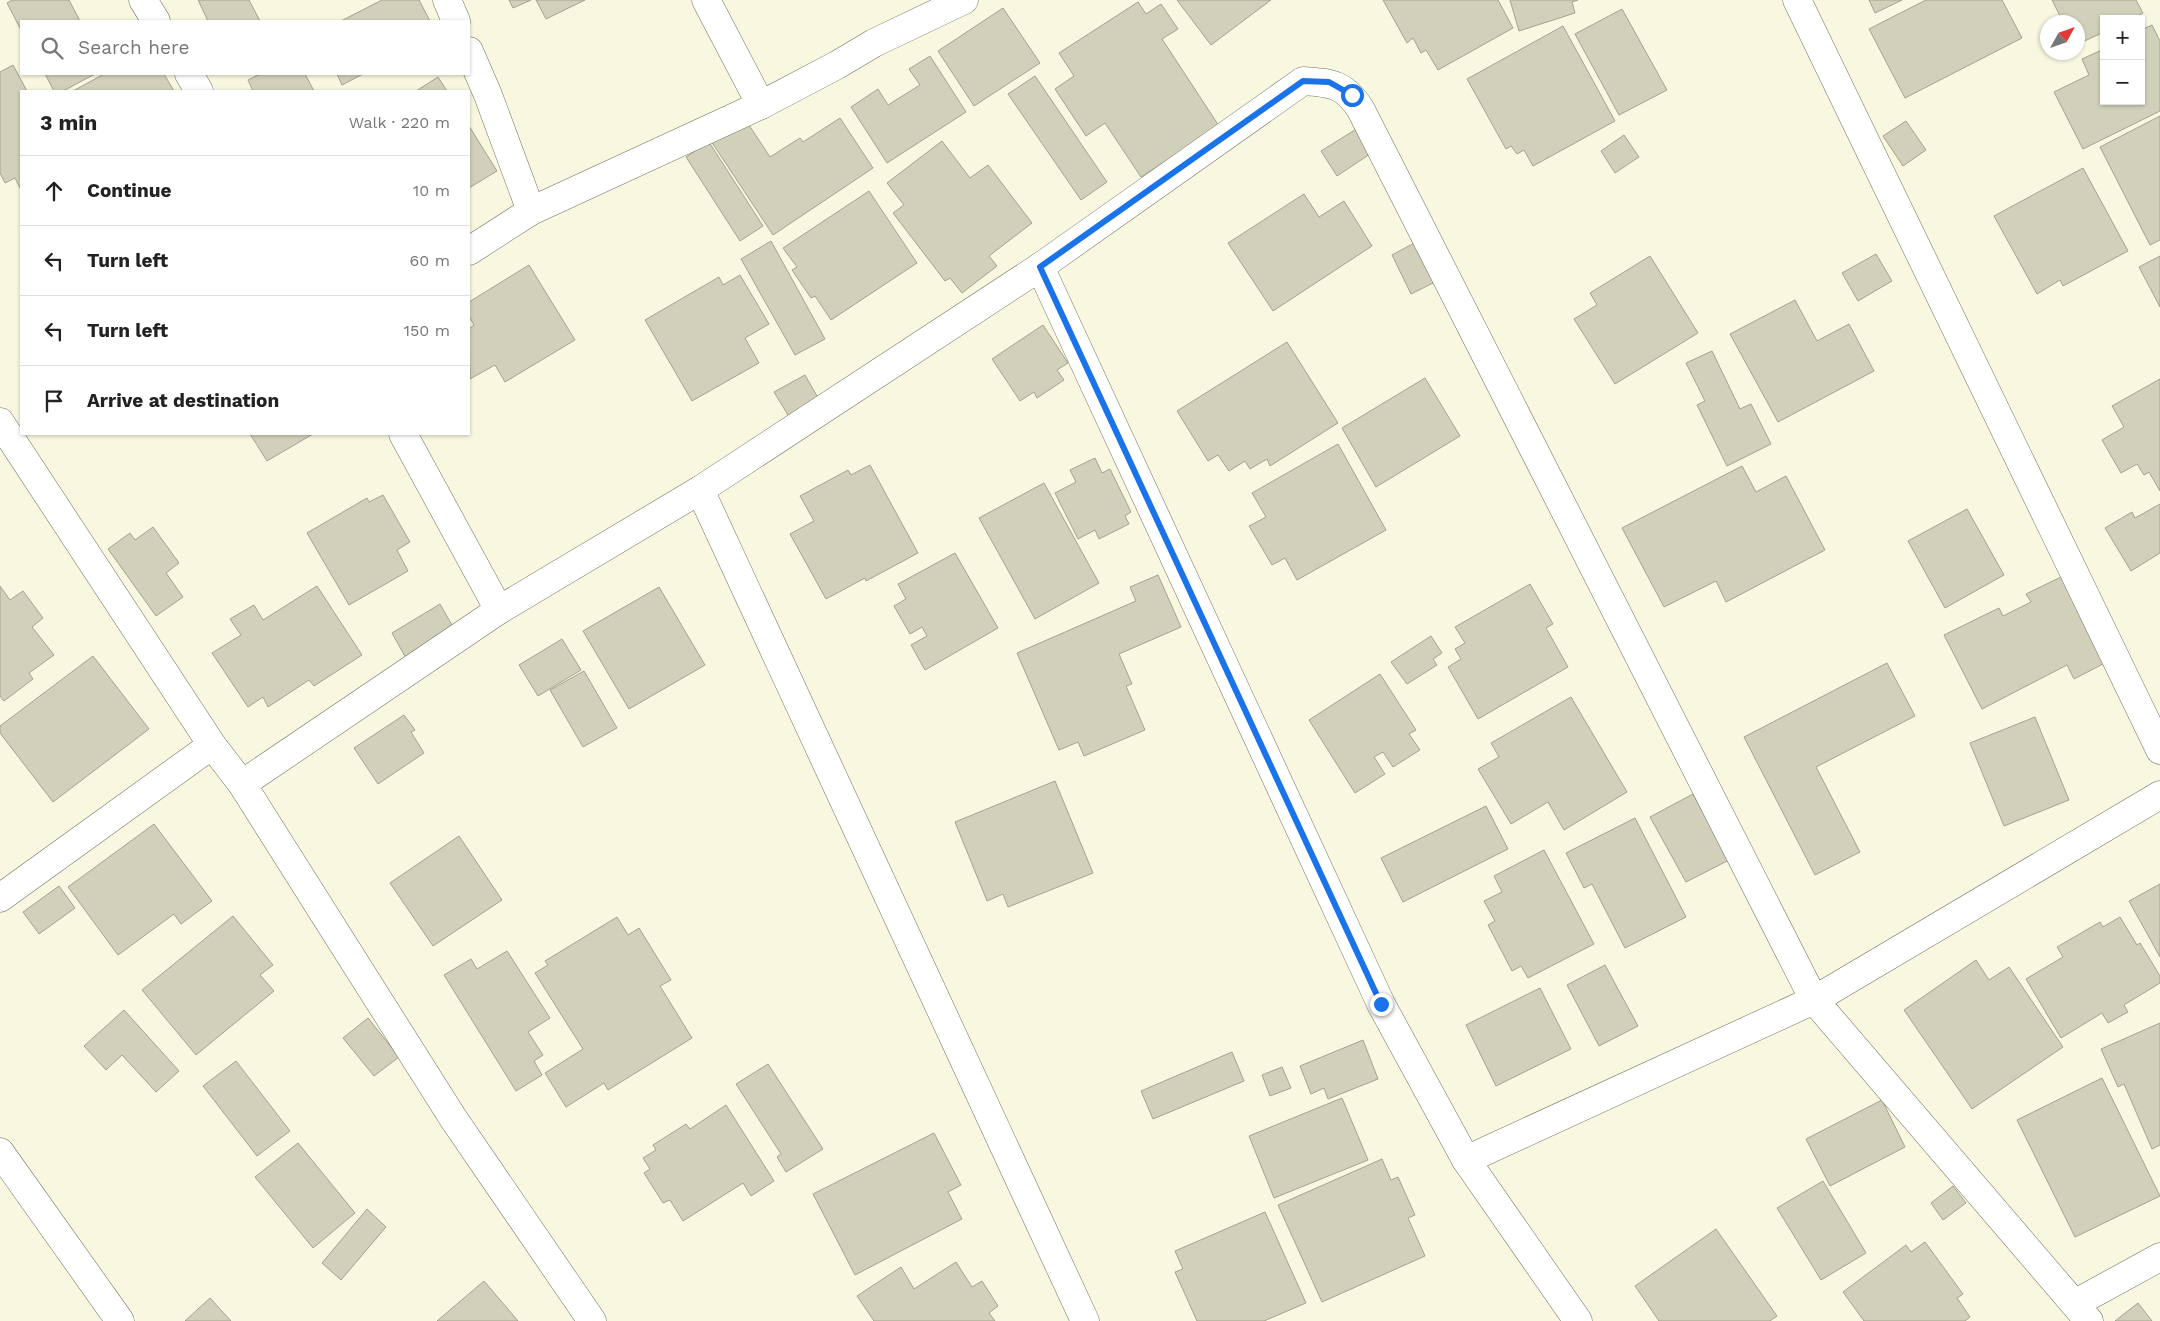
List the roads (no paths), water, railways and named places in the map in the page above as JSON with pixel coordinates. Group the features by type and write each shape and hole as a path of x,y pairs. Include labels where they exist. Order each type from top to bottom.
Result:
{"street":[{"path":"143,0 155,20"},
{"path":"447,0 456,20"},
{"path":"706,0 761,105"},
{"path":"470,250 531,210 761,105 837,66 874,42 964,0"},
{"path":"1797,0 2160,750"},
{"path":"470,53 488,95 531,210"},
{"path":"190,75 198,90"},
{"path":"242,784 499,610 700,490 1040,267 1303,81 1329,82 1352,95 1361,110 1814,1000 2083,1312 2160,1257"},
{"path":"1040,267 1381,1004 1466,1160 1578,1321"},
{"path":"0,422 212,744 242,784 453,1118 592,1321"},
{"path":"404,435 499,610"},
{"path":"700,490 1085,1321"},
{"path":"0,898 212,744"},
{"path":"1466,1160 1814,1000 2160,795"},
{"path":"0,1152 120,1321"}]}
